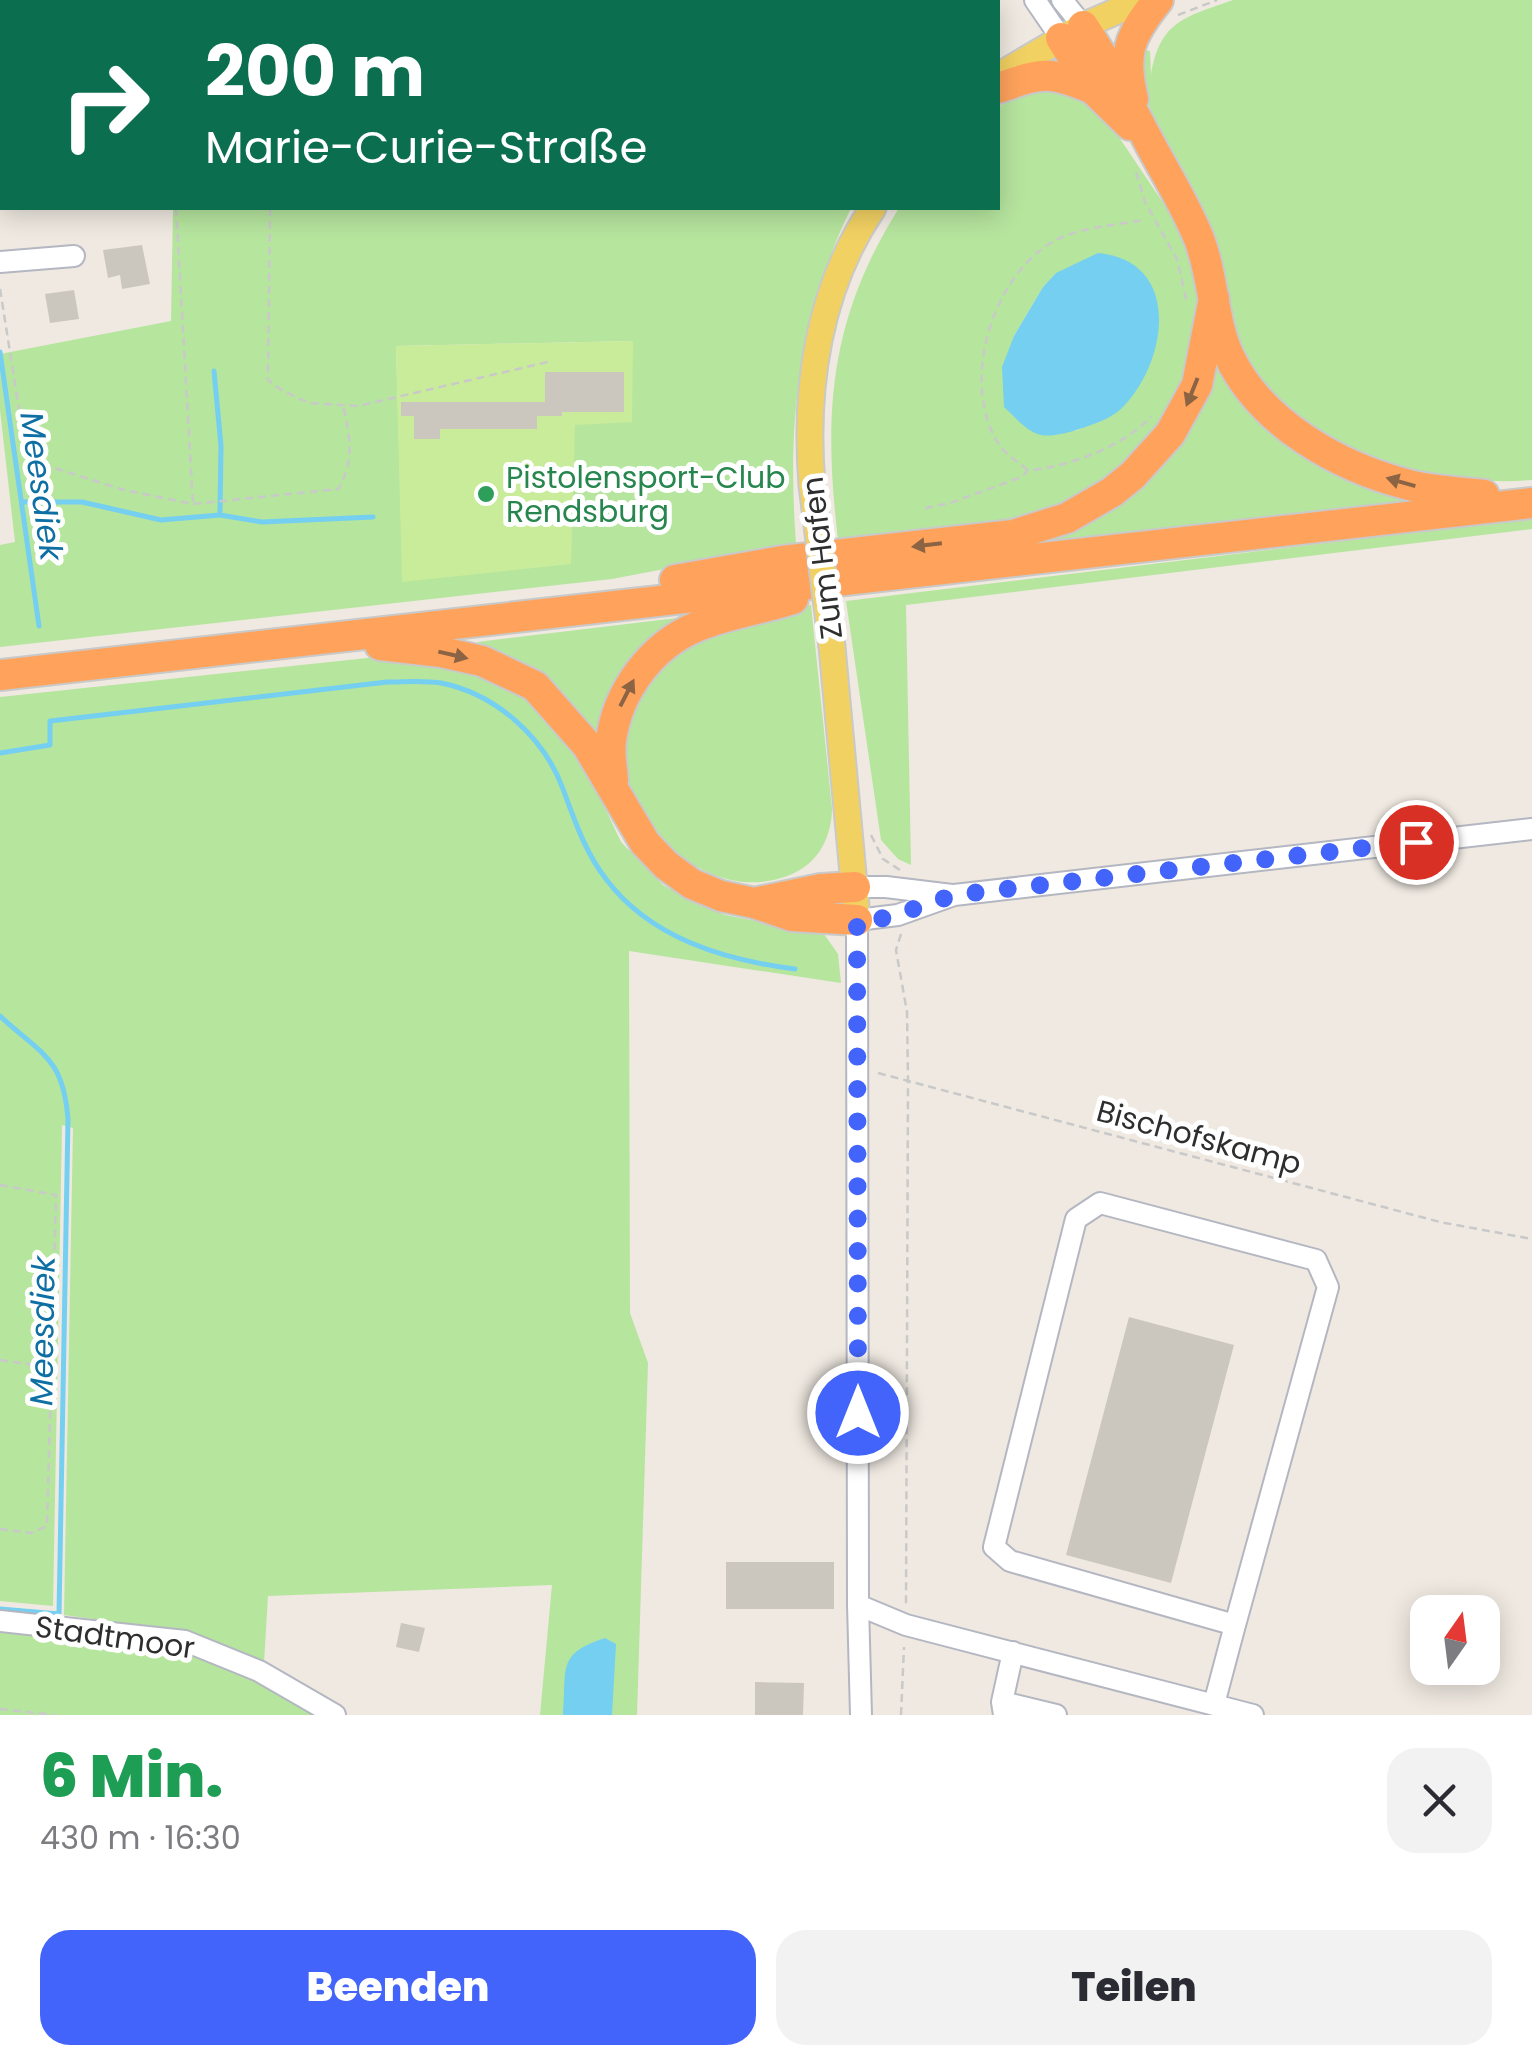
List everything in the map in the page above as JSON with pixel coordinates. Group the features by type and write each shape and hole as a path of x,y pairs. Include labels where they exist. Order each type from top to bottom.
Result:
{"highway":[{"path":"1134,112 1127,55 1140,23 1158,0"},
{"path":"1072,32 1093,89"},
{"path":"550,614 597,594 782,562 1013,535 1068,518 1112,492 1170,434 1197,385 1199,238 1134,112 1072,32"},
{"path":"1000,87 1038,74 1068,78 1093,89 1150,144"},
{"path":"1201,301 1242,379 1276,416 1311,443 1350,464 1412,486 1532,499"},
{"path":"0,675 1532,499"},
{"path":"614,788 610,744 616,718 637,674 654,655 696,627 860,577"},
{"path":"322,638 442,652 482,662 535,686 587,745 645,843 692,884 792,916 857,920"},
{"path":"754,903 821,888 855,888"}],"main road":[{"path":"1000,75 1072,32 1142,0"},
{"name":"Zum Hafen","path":"857,920 808,437 815,355 828,304 846,257 872,210"}],"street":[{"path":"1035,0 1072,32"},
{"path":"1062,0 1072,32"},
{"path":"0,262 74,256"},
{"path":"862,1715 858,1605 857,920 887,918 954,895 1532,829"},
{"path":"855,888 886,887 954,895"},
{"path":"1214,1704 1328,1287 1316,1260 1100,1204 1076,1219 994,1547 1010,1561 1235,1625"},
{"path":"858,1605 906,1625 1253,1715"},
{"name":"Stadtmoor","path":"0,1621 185,1641 259,1671 335,1715"},
{"path":"1013,1652 1003,1708 1056,1715"}],"path":[{"path":"1138,179 1145,202 1201,301"},
{"path":"176,210 193,504"},
{"path":"270,210 268,380 283,391 309,403 358,406 548,362"},
{"path":"1143,220 1062,237 1022,265 994,312 982,357 986,416 1008,457 1028,470 1043,470 1123,439 1146,423 1157,409"},
{"path":"0,289 23,434 48,466 124,490 193,504 338,488 349,472 350,434 342,405"},
{"path":"925,508 950,504 1022,477 1028,470"},
{"path":"902,1715 906,1625 908,1080 907,1012 896,950 900,935 909,924"},
{"name":"Bischofskamp","path":"858,1068 1440,1222 1532,1239"},
{"path":"0,1185 56,1195 47,1526 31,1532 0,1529"},
{"path":"0,1360 50,1367"},
{"path":"0,1710 55,1715"}],"green space":[{"path":"1233,0 1532,0 1532,480 1496,481 1420,472 1345,446 1312,427 1283,403 1250,362 1229,318 1142,86 1140,49 1150,51 1151,75 1161,42 1178,23"},
{"path":"1058,82 1100,109 1178,225 1195,267 1201,299 1187,387 1129,464 1080,497 1018,521 838,540 832,408 845,328 858,289 898,210 1000,210 1000,106 1018,96 1056,90","holes":["1056,273 1119,410 1075,431 1014,336 1043,287"]},
{"path":"173,210 850,210 819,290 800,372 793,456 796,544 612,579 0,647 0,545 15,542 0,410 0,354 171,321","holes":["633,341 575,424 403,582 396,346"]},
{"name":"Pistolensport-Club Rendsburg","path":"633,341 632,422 575,425 571,564 402,582 396,346"},
{"path":"1218,352 1237,383 1432,502 990,548 1086,516"},
{"path":"1532,518 1532,529 906,605 911,865 898,859 881,840 846,601"},
{"path":"811,605 832,808 830,827 819,852 798,871 767,881 736,881 706,871 678,854 655,831 637,804 626,773 626,729 638,694 668,655 752,620"},
{"path":"677,618 679,621 603,749 498,652 477,642"},
{"path":"396,655 449,660 524,693 578,751 621,842 663,885 725,915 824,934 838,954 841,983 629,951 630,1313 648,1363 637,1715 540,1715 552,1585 268,1596 264,1663 187,1632 64,1615 73,1128 62,1125 53,1606 0,1601 0,697"},
{"path":"0,1628 185,1647 258,1680 317,1715 0,1715"}],"water":[{"path":"1098,253 1125,260 1144,274 1155,294 1159,317 1157,342 1137,389 1121,409 1095,424 1041,435 1004,407 1002,367 1014,336 1043,287 1056,273"},
{"path":"605,1638 616,1644 612,1715 563,1715 565,1674 571,1657"}],"building":[{"path":"142,245 150,284 122,289 120,275 108,278 103,250"},
{"path":"74,290 79,319 50,323 45,294"},
{"path":"545,372 624,372 624,412 537,416 537,429 440,429 440,439 414,439 414,416 401,416 401,402 545,402"},
{"path":"1129,1317 1234,1345 1171,1583 1066,1555"},
{"path":"726,1562 834,1562 834,1609 726,1609"},
{"path":"401,1623 425,1628 419,1652 396,1647"},
{"path":"755,1682 804,1683 803,1715 755,1715"}],"waterway":[{"name":"Meesdiek","path":"0,352 39,626"},
{"path":"22,502 82,502 161,520 220,515 221,446 214,371"},
{"path":"220,515 262,522 373,517"},
{"path":"0,753 50,745 50,721 387,682 441,683 481,697 531,736 555,770 581,836 599,869 644,917 690,943 716,952 795,969"},
{"name":"Meesdiek","path":"0,1016 39,1049 55,1069 68,1119 59,1614 0,1609"}],"place":[{"name":"Pistolensport-Club Rendsburg","path":"486,494"}],"route":[{"path":"858,1413 857,920 887,918 954,895 1416,842"}]}
